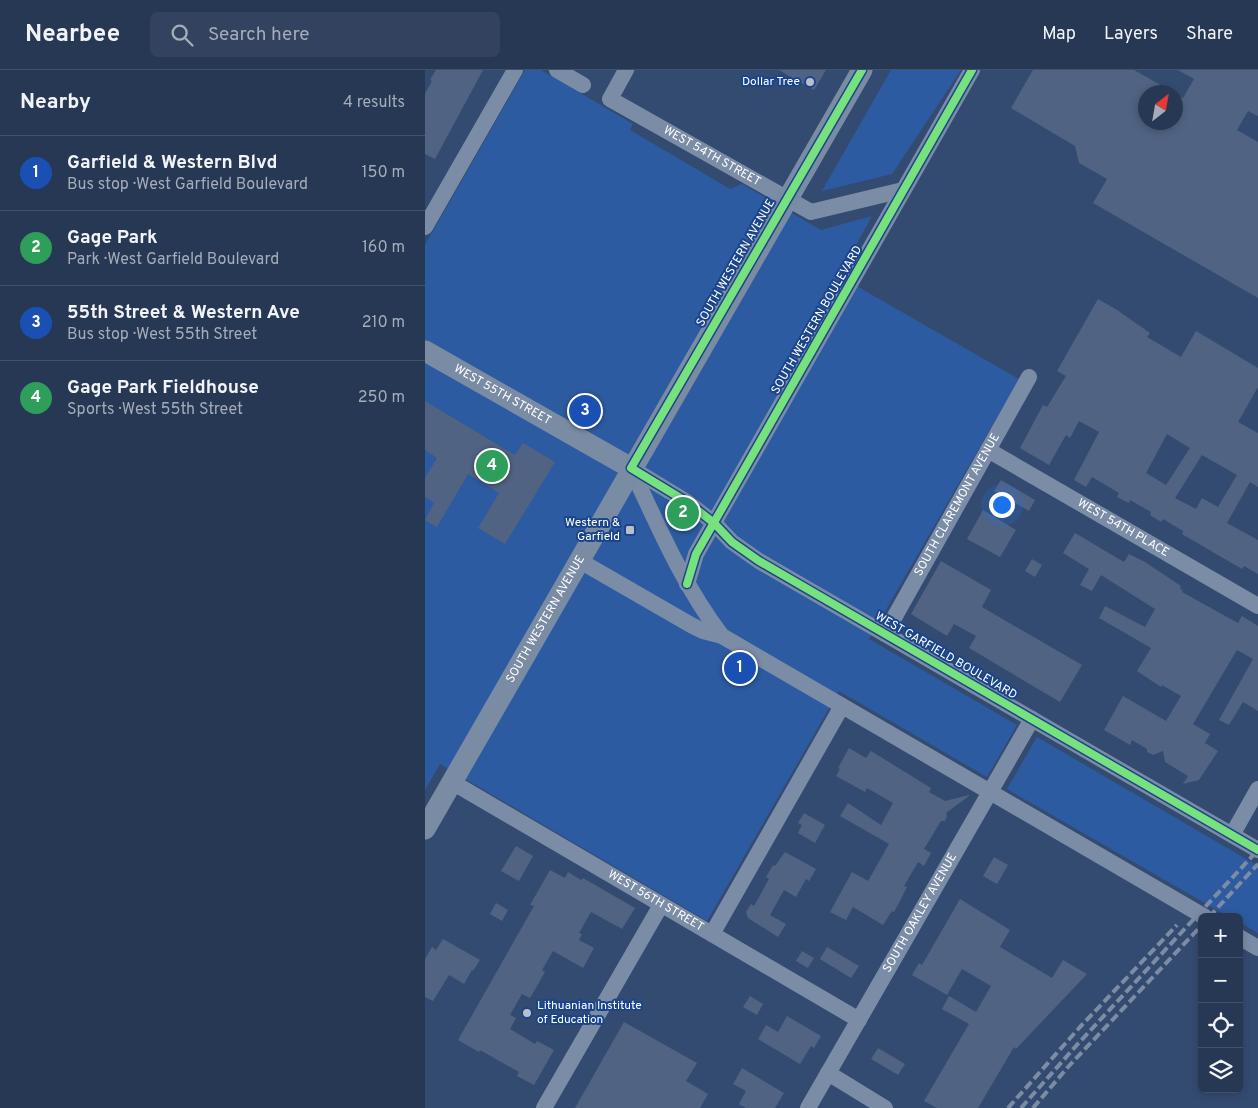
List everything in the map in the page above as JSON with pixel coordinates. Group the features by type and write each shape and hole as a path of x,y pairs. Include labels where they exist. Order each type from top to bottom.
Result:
{"main road":[{"name":"SOUTH WESTERN AVENUE","path":"425,829 580,561 631,468 862,70"},
{"name":"WEST 55TH STREET","path":"425,351 631,468"}],"street":[{"path":"425,227 515,70"},
{"path":"557,70 583,85"},
{"name":"WEST 54TH STREET","path":"626,70 610,99 811,212 903,190"},
{"name":"SOUTH WESTERN BOULEVARD","path":"687,584 697,554 714,523 972,70"},
{"name":"SOUTH CLAREMONT AVENUE","path":"885,634 1029,377"},
{"name":"WEST 54TH PLACE","path":"988,450 1258,606"},
{"path":"631,468 687,584 721,636"},
{"name":"WEST GARFIELD BOULEVARD","path":"631,468 687,502 714,523 732,542 745,552 1258,850"},
{"path":"580,561 691,625 703,631 721,636 1198,913"},
{"path":"712,934 842,706"},
{"name":"SOUTH OAKLEY AVENUE","path":"808,1108 1032,719"},
{"name":"WEST 56TH STREET","path":"452,782 859,1020"},
{"path":"1232,835 1258,789"},
{"path":"544,1108 661,904"},
{"path":"1243,939 1258,948"},
{"path":"829,1073 885,1108"}],"shaded area":[{"path":"525,70 541,70 633,124 630,130 730,189 742,184 821,230 872,216 839,276 1019,379 869,639 1017,725 987,777 839,691 707,921 440,764 425,790 425,245"},
{"path":"891,70 961,70 892,174 822,191"},
{"path":"1037,737 1258,866 1258,933 1243,924 1243,913 1222,913 1007,789"}],"building":[{"path":"436,70 483,70 435,159 425,154 425,94"},
{"name":"Dollar Tree","path":"779,70 826,70 814,90"},
{"path":"1033,70 1134,70 1161,85 1138,85 1138,130 1183,130 1183,98 1194,79 1178,70 1258,70 1258,116 1248,111 1237,130 1258,142 1258,298 1093,203 1107,179 1079,163 1075,146 1011,108"},
{"path":"1098,299 1150,333 1147,337 1181,357 1196,331 1258,368 1258,387 1238,422 1258,433 1258,487 1250,482 1227,523 1258,540 1258,574 1244,566 1242,569 1182,534 1183,531 1163,519 1161,522 1150,515 1151,512 1130,500 1129,503 1117,497 1119,493 1092,477 1086,487 1074,480 1099,432 1079,421 1070,438 1066,435 1049,465 1020,448 1043,405 1047,407 1066,376 1057,371","holes":["1167,434 1190,448 1166,485 1146,473","1202,455 1237,475 1218,507 1202,498 1196,509 1175,498"]},
{"path":"425,401 515,455 523,443 555,462 505,544 478,528 499,493 468,474 437,527 425,520 434,503 425,497 425,478 437,458 425,450"},
{"path":"1001,480 1035,500 1029,511 994,491"},
{"path":"983,510 1016,530 1000,557 967,539"},
{"path":"1075,533 1124,562 1129,554 1145,562 1181,586 1182,592 1238,623 1242,616 1258,626 1258,711 1243,702 1229,725 1219,720 1253,659 1237,650 1193,724 1210,734 1205,743 1218,751 1199,780 1183,784 1188,776 1165,762 1163,751 1153,755 1132,740 1130,745 1104,730 1123,696 1166,721 1181,696 1162,685 1161,687 1137,671 1151,648 1099,618 1105,606 1145,627 1155,609 1101,575 1092,591 1080,585 1089,569 1063,553"},
{"path":"1032,559 1042,565 1035,577 1025,571"},
{"path":"941,561 991,590 982,607 1082,665 1060,702 969,648 976,636 954,624 947,636 911,614"},
{"path":"849,748 866,758 871,751 931,788 929,792 945,801 969,795 946,813 945,821 941,821 924,849 931,853 924,866 918,862 904,886 907,887 894,912 892,911 883,925 853,907 846,920 830,912 852,872 868,881 889,844 840,816 848,803 881,825 893,803 867,788 865,792 836,776 840,769 838,768"},
{"path":"804,813 825,825 815,843 798,833 802,825 798,823"},
{"path":"516,846 533,856 519,881 501,871"},
{"path":"785,852 816,869 809,881 806,879 796,897 784,890 770,915 786,924 778,937 748,918 746,912 751,904 754,906 769,879 766,877 773,865 775,866"},
{"path":"994,857 1008,865 997,884 983,876"},
{"path":"550,870 565,878 568,872 581,880 583,878 635,908 622,929 591,912 579,933 582,934 579,940 594,948 583,968 553,951 542,970 545,972 530,998 522,994 510,1015 516,1018 510,1029 535,1044 537,1041 554,1050 534,1085 517,1076 519,1072 458,1040 534,906 530,905"},
{"path":"960,899 1010,930 1000,947 1052,978 1063,960 1087,974 1016,1049 1014,1047 978,1108 937,1108 924,1101 969,1024 942,1009 949,996 976,1012 991,986 962,969 947,995 912,975 919,963 922,965"},
{"path":"496,903 508,910 502,921 490,914"},
{"path":"443,939 480,960 464,984 449,975 433,1001 425,997 425,959 432,947 436,950"},
{"path":"827,947 859,966 851,978 820,959"},
{"path":"802,951 814,958 808,968 796,961"},
{"path":"750,996 763,1004 757,1015 743,1007"},
{"path":"787,1016 821,1036 814,1048 811,1046 800,1064 758,1039 766,1025 778,1032"},
{"path":"624,1022 697,1063 686,1081 708,1094 700,1108 575,1108"},
{"path":"878,1048 905,1064 898,1075 871,1059"},
{"path":"742,1068 784,1093 775,1108 746,1108 739,1104 746,1091 733,1084"}],"railway":[{"path":"1021,1108 1258,850"},
{"path":"1213,913 1258,864"},
{"path":"1008,1108 1080,1027 1177,925"},
{"path":"1033,1108 1068,1067 1198,929"}],"cycle path":[{"path":"862,70 631,468 687,502 714,523 732,542 759,561 1258,850"},
{"path":"687,584 696,554 972,70"}],"place":[{"name":"Dollar Tree","path":"810,82"},
{"name":"55th Street & Western Ave","path":"585,411"},
{"name":"Gage Park Fieldhouse","path":"492,466"},
{"name":"Gage Park","path":"683,513"},
{"name":"Western & Garfield","path":"630,530"},
{"name":"Garfield & Western Blvd","path":"740,668"},
{"name":"Lithuanian Institute of Education","path":"527,1013"}]}
